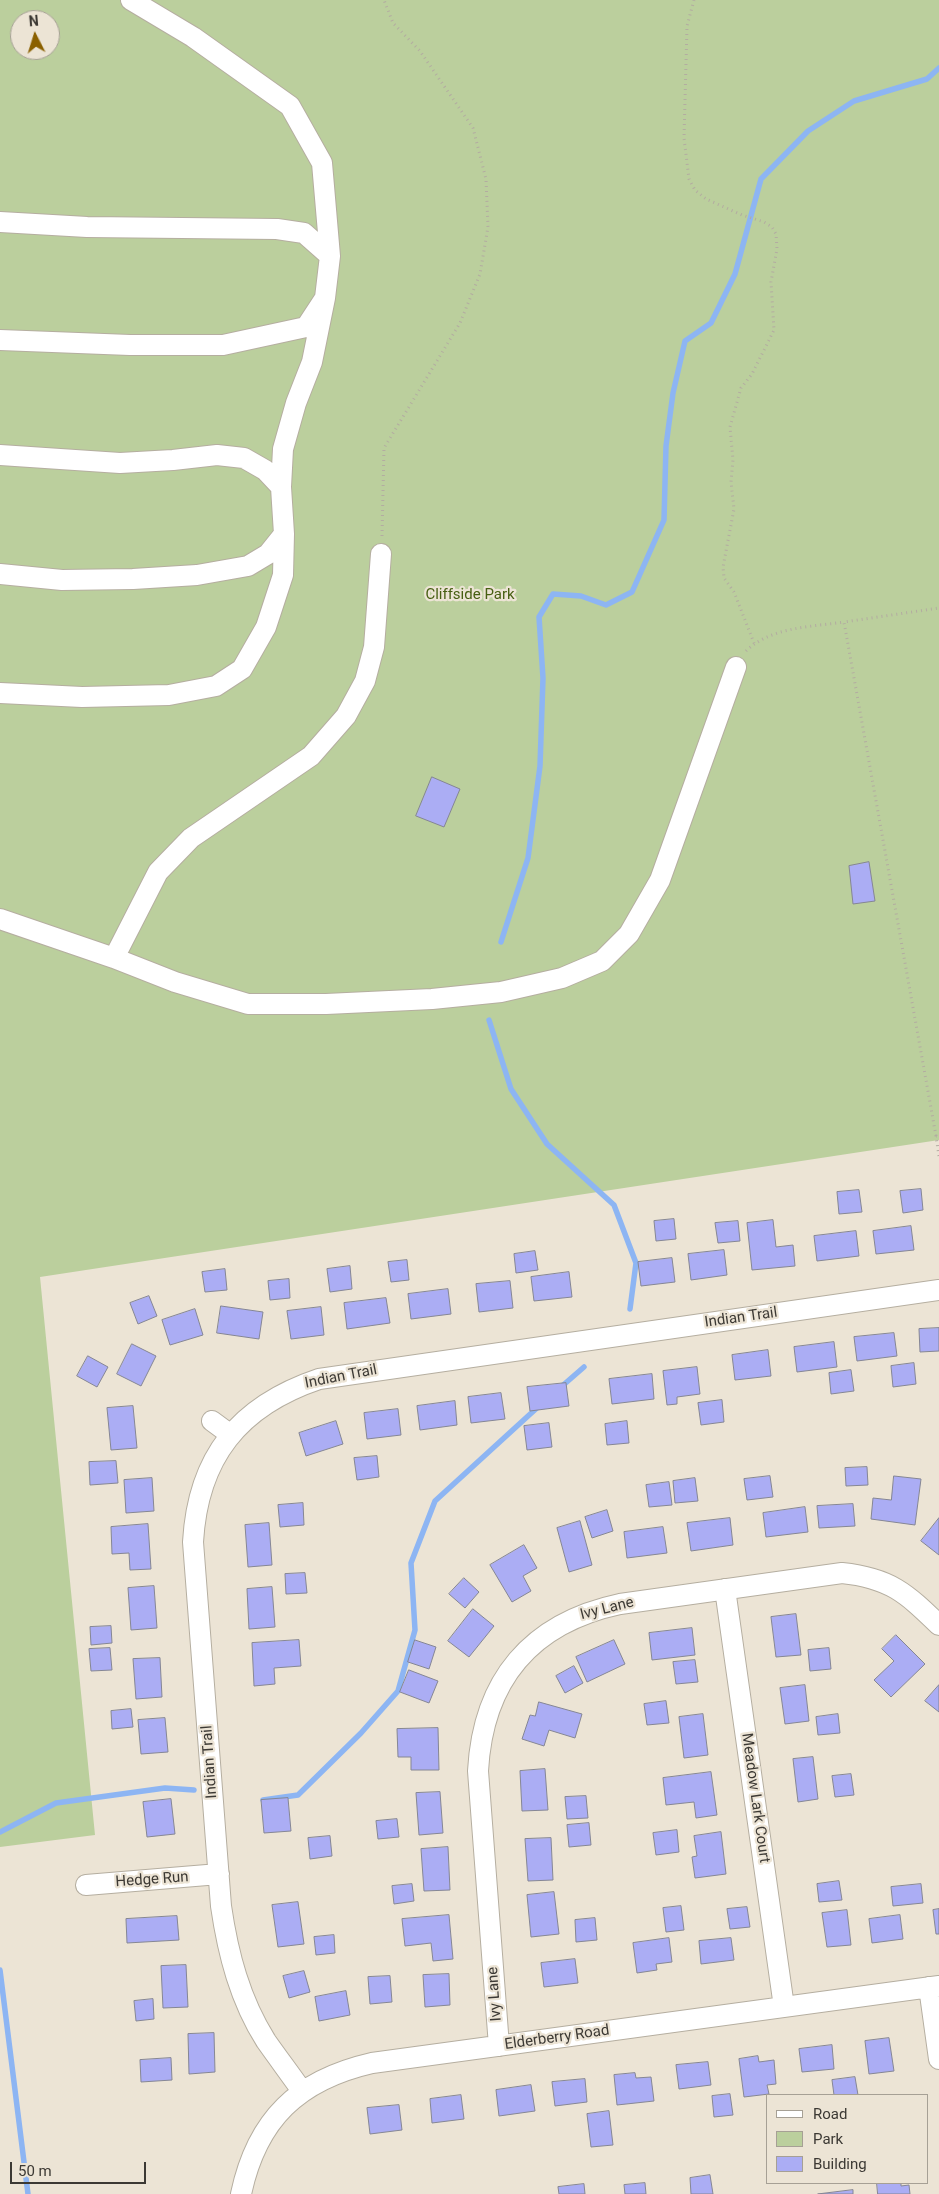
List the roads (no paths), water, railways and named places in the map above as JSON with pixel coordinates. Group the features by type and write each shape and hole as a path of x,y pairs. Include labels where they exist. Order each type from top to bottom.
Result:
{"street":[{"path":"0,693 82,697 169,695 216,686 242,669 266,627 283,575 284,534 281,487 283,449 296,403 312,362 326,298 330,256 322,163 290,106 193,36 130,0"},
{"path":"0,222 87,227 277,229 304,232 330,256"},
{"path":"0,340 130,345 222,344 306,327 326,298"},
{"path":"0,455 120,463 217,455 244,458 265,470 281,487"},
{"path":"0,574 62,580 133,579 197,575 248,566 268,554 284,534"},
{"path":"114,958 158,872 191,838 311,756 346,716 364,681 374,647 381,554"},
{"path":"0,919 114,958 175,982 248,1004 326,1004 432,999 501,992 562,978 602,961 629,934 660,880 736,667"},
{"name":"Indian Trail","path":"302,2091 266,2040 247,2006 234,1970 225,1935 193,1542 194,1518 200,1491 211,1465 231,1435 249,1416 268,1401 292,1388 319,1378 939,1290"},
{"path":"212,1421 231,1435"},
{"name":"Ivy Lane","path":"499,2046 478,1771 479,1746 485,1719 495,1693 510,1670 526,1651 547,1633 571,1619 597,1609 620,1604 842,1573 863,1575 881,1580 900,1590 939,1625"},
{"name":"Meadow Lark Court","path":"725,1589 784,2007"},
{"name":"Hedge Run","path":"86,1885 219,1874"},
{"path":"934,1986 939,2059"},
{"name":"Elderberry Road","path":"241,2194 246,2170 256,2145 271,2122 302,2091 325,2078 355,2067 934,1986"}],"waterway":[{"path":"501,942 528,858 540,766 543,678 539,617 553,594 581,596 606,605 632,592 664,520 666,446 673,393 685,341 711,323 735,274 761,179 808,131 854,101 927,79 939,68"},
{"path":"489,1020 511,1089 547,1144 614,1205 636,1263 630,1309"},
{"path":"561,1387 584,1367"},
{"path":"263,1800 298,1795 361,1733 398,1691 415,1630 411,1563 435,1501 539,1406"},
{"path":"0,1832 56,1803 165,1788 194,1790"},
{"path":"0,1970 28,2194"}],"park label":[{"name":"Cliffside Park","path":"470,595"}]}
